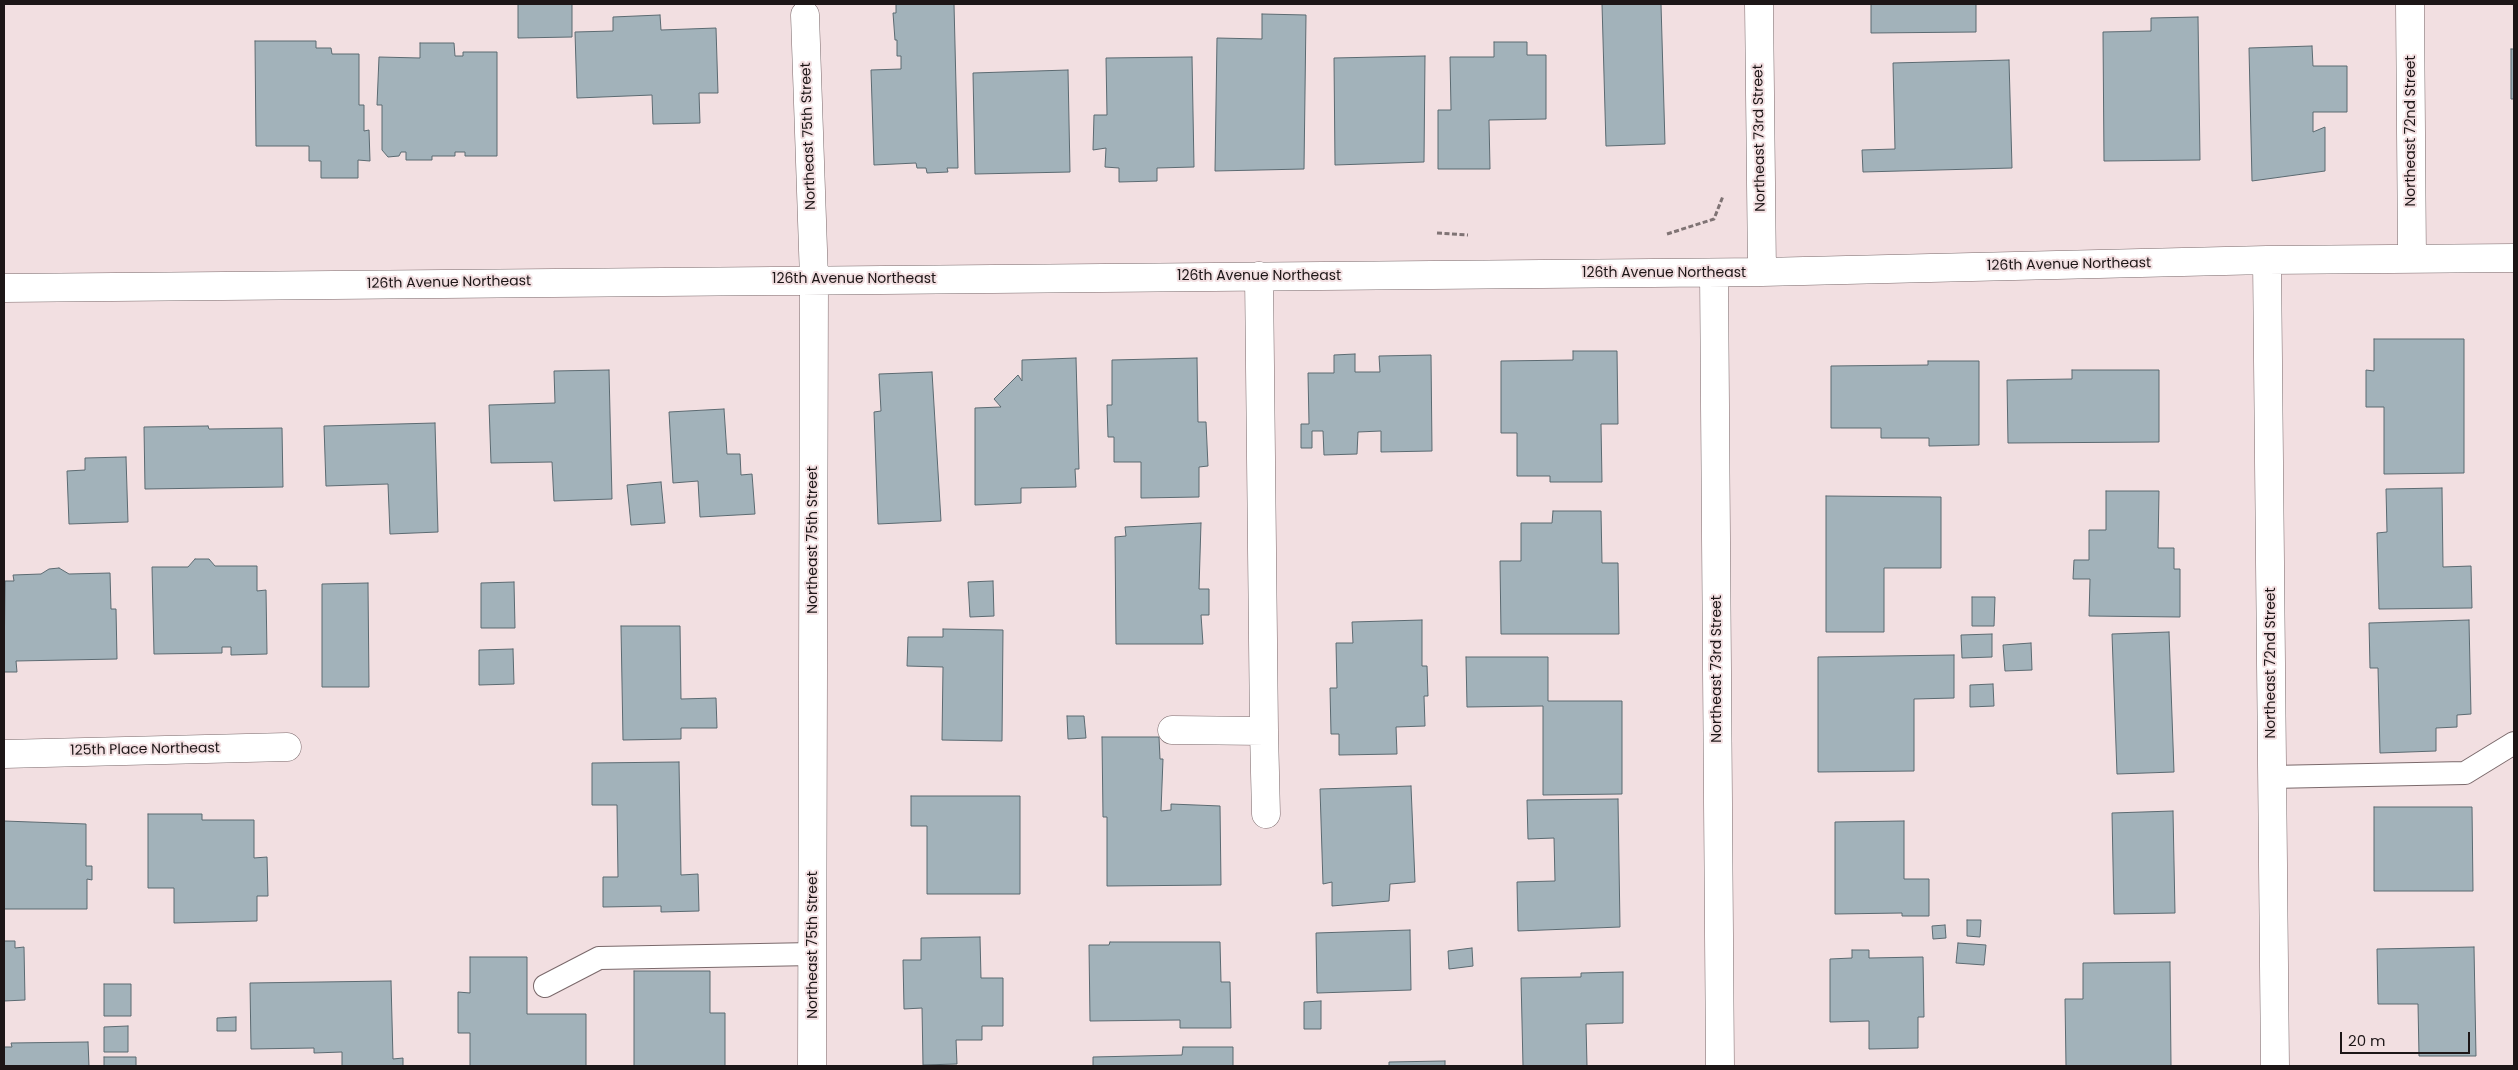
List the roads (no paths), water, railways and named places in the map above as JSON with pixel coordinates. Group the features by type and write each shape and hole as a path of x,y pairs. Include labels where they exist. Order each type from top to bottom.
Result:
{"street":[{"name":"Northeast 73rd Street","path":"1759,4 1762,272"},
{"name":"Northeast 72nd Street","path":"2410,4 2412,259"},
{"name":"Northeast 75th Street","path":"805,15 814,279 812,1066"},
{"name":"126th Avenue Northeast","path":"4,288 814,279 1714,273 2268,260 2514,258"},
{"name":"Northeast 72nd Street","path":"2268,260 2275,1066"},
{"name":"Northeast 73rd Street","path":"1714,273 1720,1066"},
{"path":"1259,276 1266,814"},
{"path":"1172,730 1264,732"},
{"name":"125th Place Northeast","path":"4,754 287,746"}],"lane":[{"path":"2271,777 2465,773 2514,743"},
{"path":"546,986 599,958 813,954"}]}
